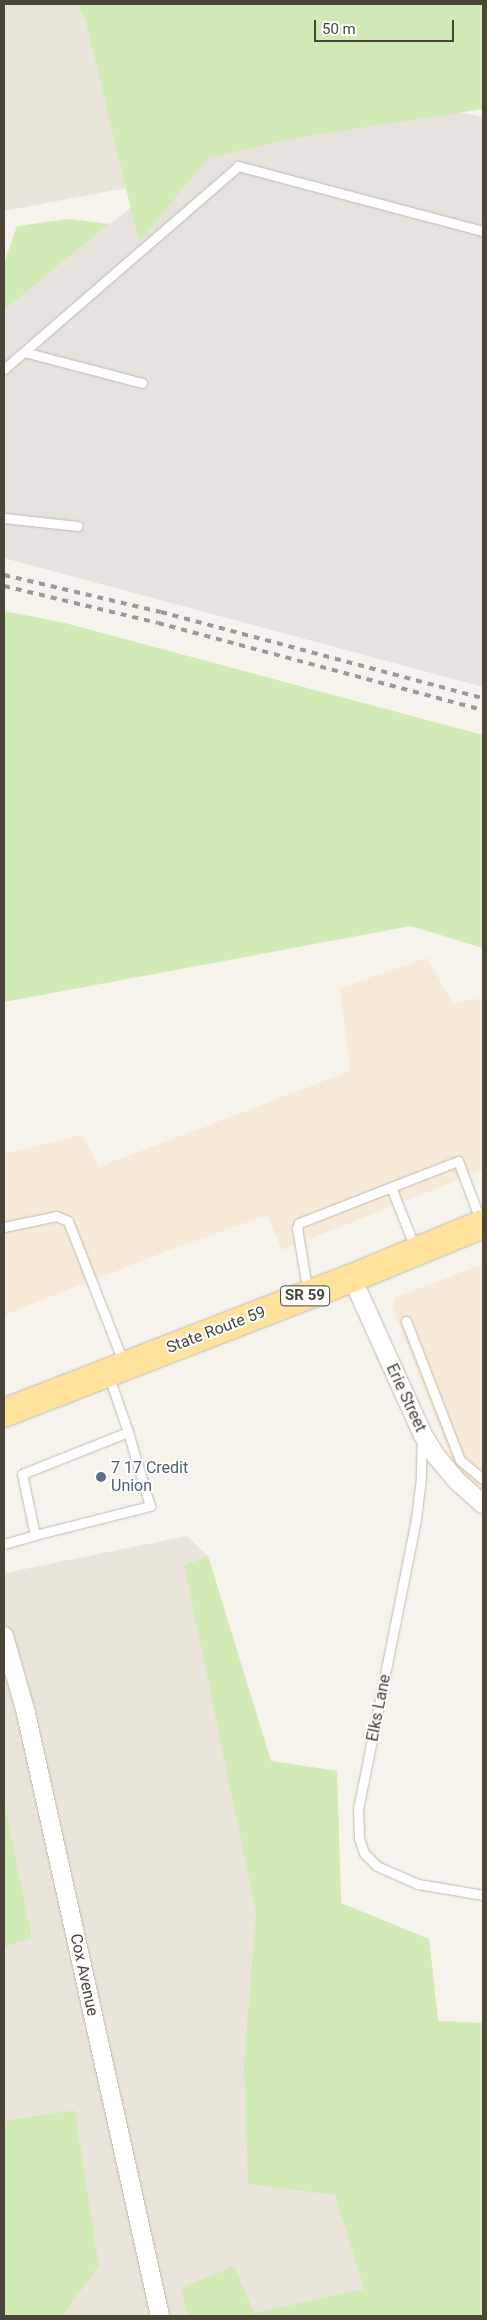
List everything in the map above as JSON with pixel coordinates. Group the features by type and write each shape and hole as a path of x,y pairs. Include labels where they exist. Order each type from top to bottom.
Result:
{"main road":[{"name":"State Route 59","path":"4,1413 352,1278 483,1224"}],"street":[{"name":"Erie Street","path":"352,1278 422,1435 456,1480 483,1504"},
{"name":"Cox Avenue","path":"4,1636 25,1709 160,2316"}],"lane":[{"path":"4,369 238,166 483,231"},
{"path":"24,352 142,384"},
{"path":"4,518 78,526"},
{"path":"308,1295 297,1228 299,1223 458,1161 483,1224"},
{"path":"391,1187 416,1251"},
{"path":"4,1228 56,1216 68,1221 116,1368 128,1432 150,1506 4,1544"},
{"path":"406,1321 460,1460 483,1480"},
{"path":"35,1535 22,1474 128,1432"},
{"name":"Elks Lane","path":"422,1435 421,1478 416,1519 358,1808 359,1838 364,1853 377,1866 418,1884 483,1895"}],"shaded area":[{"path":"4,4 86,4 126,188 4,211"},
{"path":"335,85 483,117 483,687 4,558 4,310 207,146"},
{"path":"427,958 453,1003 483,998 483,1170 282,1250 267,1215 167,1251 4,1315 4,1154 82,1135 99,1167 350,1071 340,988"},
{"path":"483,1264 483,1493 454,1465 392,1307 396,1297"},
{"path":"187,1536 208,1556 271,1761 337,1771 341,1903 429,1939 438,2021 483,2023 483,2316 63,2316 99,2266 75,2110 4,2121 4,1947 32,1937 4,1798 4,1575 5,1573"}],"green space":[{"path":"78,4 483,4 483,109 301,137 208,158 139,242 86,23"},
{"path":"69,219 110,224 4,310 4,263 17,226"},
{"path":"4,611 65,623 483,735 483,948 411,926 4,1002"},
{"path":"208,1556 271,1761 337,1771 341,1903 429,1939 438,2021 483,2023 483,2316 187,2316 181,2288 234,2266 254,2313 364,2289 335,2195 248,2184 244,2063 256,1913 184,1565"},
{"path":"4,1798 32,1938 4,1947"},
{"path":"75,2110 99,2266 63,2316 4,2316 4,2121"}],"railway":[{"path":"4,575 161,612 483,698"},
{"path":"4,586 158,623 483,710"}],"place":[{"name":"7 17 Credit Union","path":"101,1477"}]}
